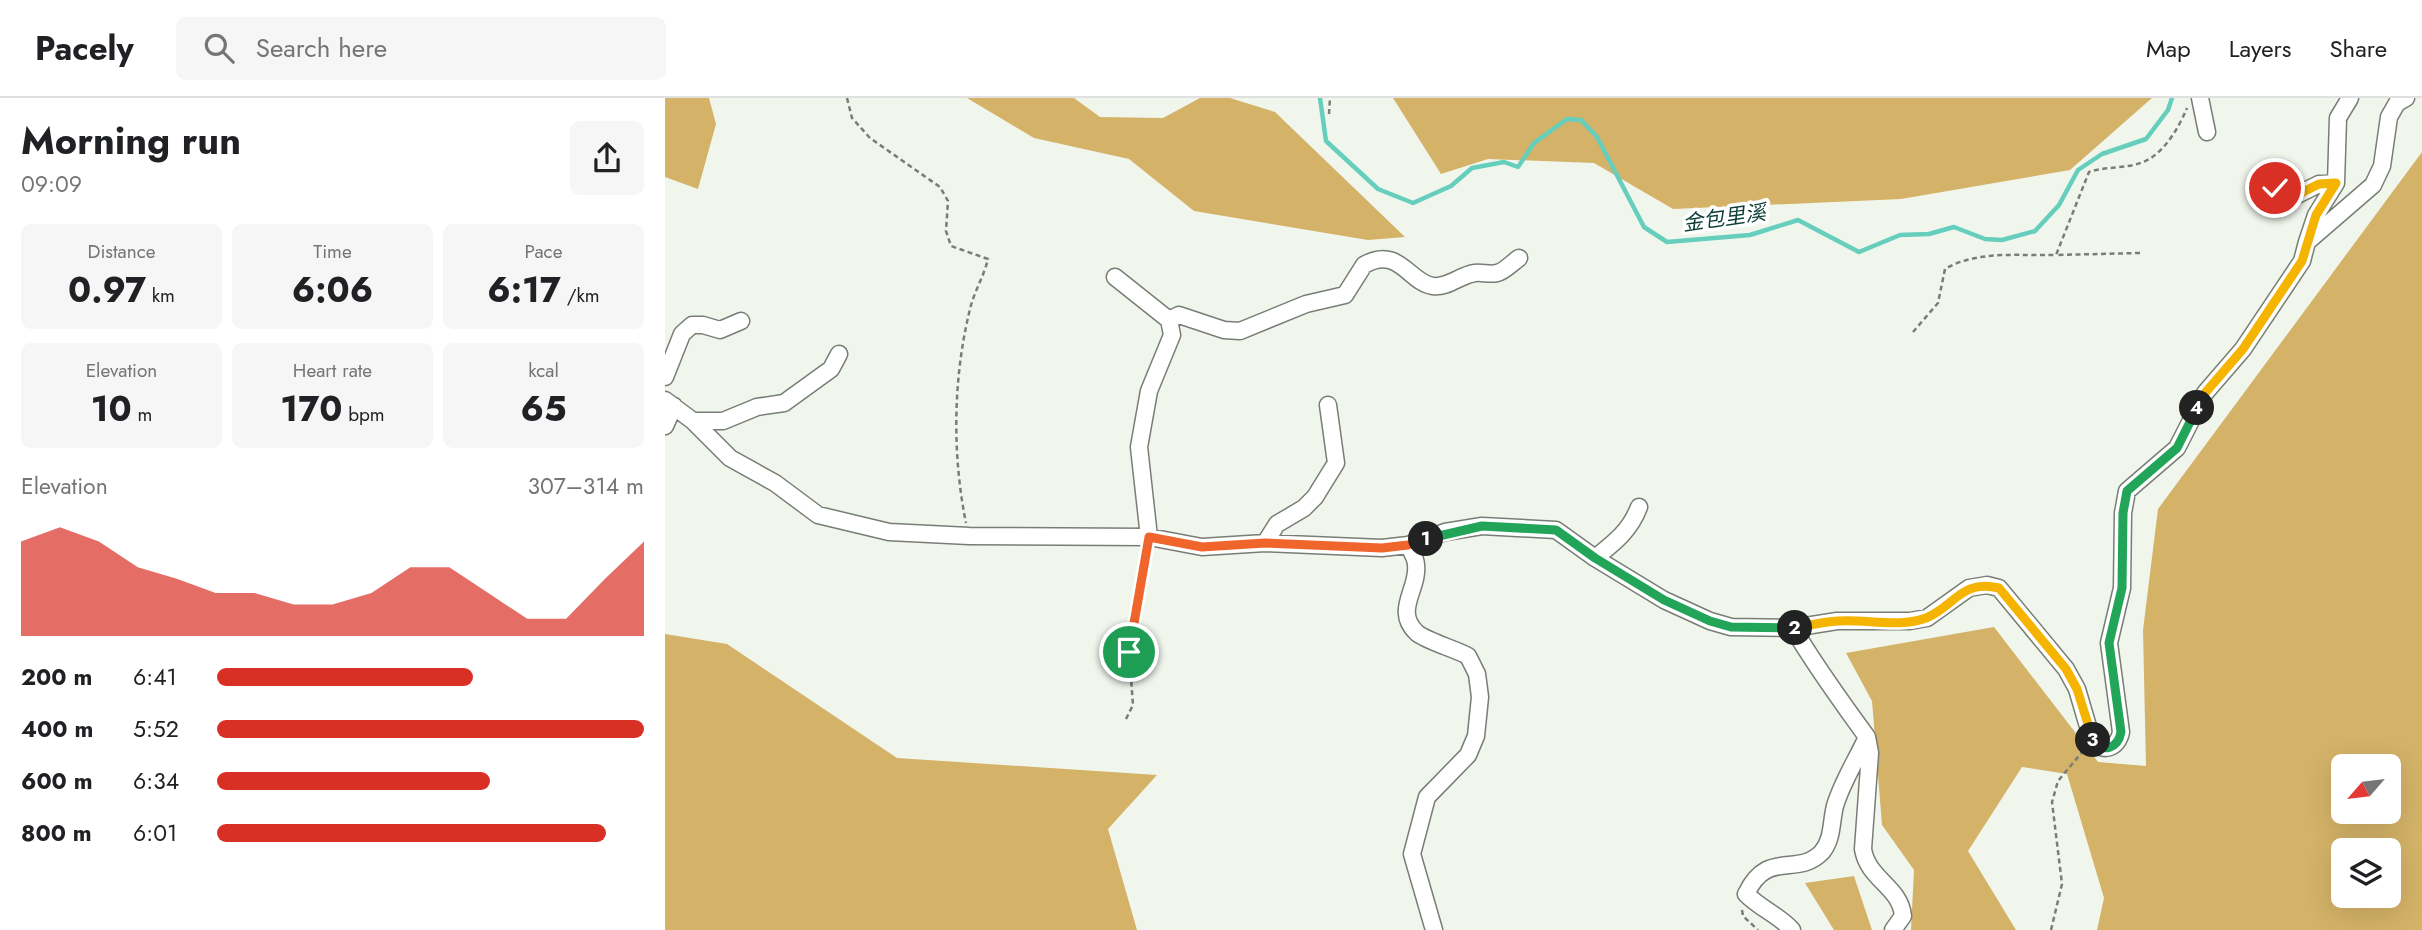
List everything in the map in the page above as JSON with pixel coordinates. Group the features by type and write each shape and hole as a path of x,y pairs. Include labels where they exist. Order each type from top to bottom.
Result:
{"street":[{"path":"2200,98 2207,132"},
{"path":"665,426 670,403 694,421 730,458 775,483 818,515 889,532 969,536 1149,537 1202,547 1265,543 1382,548 1408,545 1445,532 1482,526 1531,527 1556,530 1595,558 1664,600 1710,621 1731,627 1793,628 1837,621 1910,621 1927,618 1969,588 1987,585 1999,588 2066,669 2077,689 2092,740 2097,747 2105,749 2114,746 2121,732 2109,643 2122,588 2123,513 2127,491 2177,448 2205,393 2243,349 2302,261 2316,215 2336,183 2338,118 2350,98"},
{"path":"2307,242 2373,185 2382,166 2389,117 2397,103 2406,98"},
{"path":"2275,188 2276,200 2285,201 2319,184 2336,183"},
{"path":"1169,320 1179,315 1224,330 1240,331 1306,304 1345,295 1364,265 1369,263 1391,261 1401,264 1432,286 1445,285 1476,273 1498,273 1519,258"},
{"path":"1115,277 1169,320 1173,335 1149,391 1139,447 1149,537"},
{"path":"665,377 682,334 692,325 719,330 741,321"},
{"path":"694,421 723,421 757,407 784,403 831,369 839,354"},
{"path":"1265,543 1277,524 1304,508 1315,497 1336,463 1328,405"},
{"path":"1595,558 1619,540 1634,521 1639,507"},
{"path":"1408,545 1417,563 1416,575 1406,602 1408,620 1418,633 1468,656 1477,674 1480,697 1472,748 1427,797 1413,844 1413,867 1434,930"},
{"path":"1793,628 1819,673 1837,691 1867,737 1870,753 1863,849 1865,862 1875,877 1897,896 1902,907 1903,916 1893,930"},
{"path":"1792,930 1786,922 1760,909 1746,894 1755,876 1770,868 1800,863 1821,853 1828,841 1835,806 1867,737"}],"path":[{"path":"847,98 852,118 870,138 940,187 948,201 946,230 951,246 988,259 971,307 961,361 955,456 969,536"},
{"path":"1329,114 1330,98"},
{"path":"2056,255 2089,172 2104,166 2142,163 2158,152 2180,125 2191,98"},
{"path":"1913,332 1938,303 1945,269 1959,260 1975,257 2140,253"},
{"path":"1126,719 1133,705 1129,652 1149,537"},
{"path":"2052,930 2062,884 2052,802 2058,781 2092,740"}],"shaded area":[{"path":"665,98 709,98 716,124 698,189 665,177"},
{"path":"967,98 1074,98 1100,117 1163,118 1200,98 1230,98 1275,112 1405,237 1368,240 1194,211 1129,159 1034,138"},
{"path":"1393,98 2152,98 2070,170 1901,199 1673,209 1594,163 1488,159 1441,174"},
{"path":"2422,152 2422,930 2097,930 2104,898 2067,774 2022,767 1968,851 2016,930 1911,930 1914,870 1882,825 1872,701 1846,653 1994,627 2098,762 2146,766 2143,630 2158,509"},
{"path":"665,634 727,644 897,758 1157,775 1108,829 1137,930 665,930"},
{"path":"1854,876 1872,930 1834,930 1805,883"}],"waterway":[{"name":"金包里溪","path":"1320,98 1326,141 1378,189 1413,203 1451,186 1472,168 1504,162 1518,167 1534,143 1567,119 1581,120 1597,137 1644,227 1667,242 1750,235 1798,220 1859,252 1900,235 1929,234 1954,227 1985,239 2002,240 2035,231 2059,205 2078,170 2102,154 2146,139 2168,110 2172,98"}],"route":[{"path":"1129,652 1149,537 1202,547 1265,543 1382,548 1408,545 1445,532 1482,526 1531,527 1556,530 1595,558 1664,600 1710,621 1731,627 1793,628 1837,621 1910,621 1927,618 1969,588 1987,585 1999,588 2066,669 2077,689 2092,740 2097,747 2105,749 2114,746 2121,732 2109,643 2122,588 2123,513 2127,491 2177,448 2205,393 2243,349 2302,261 2316,215 2336,183 2319,184 2302,190 2285,201 2276,200 2275,188"}]}
